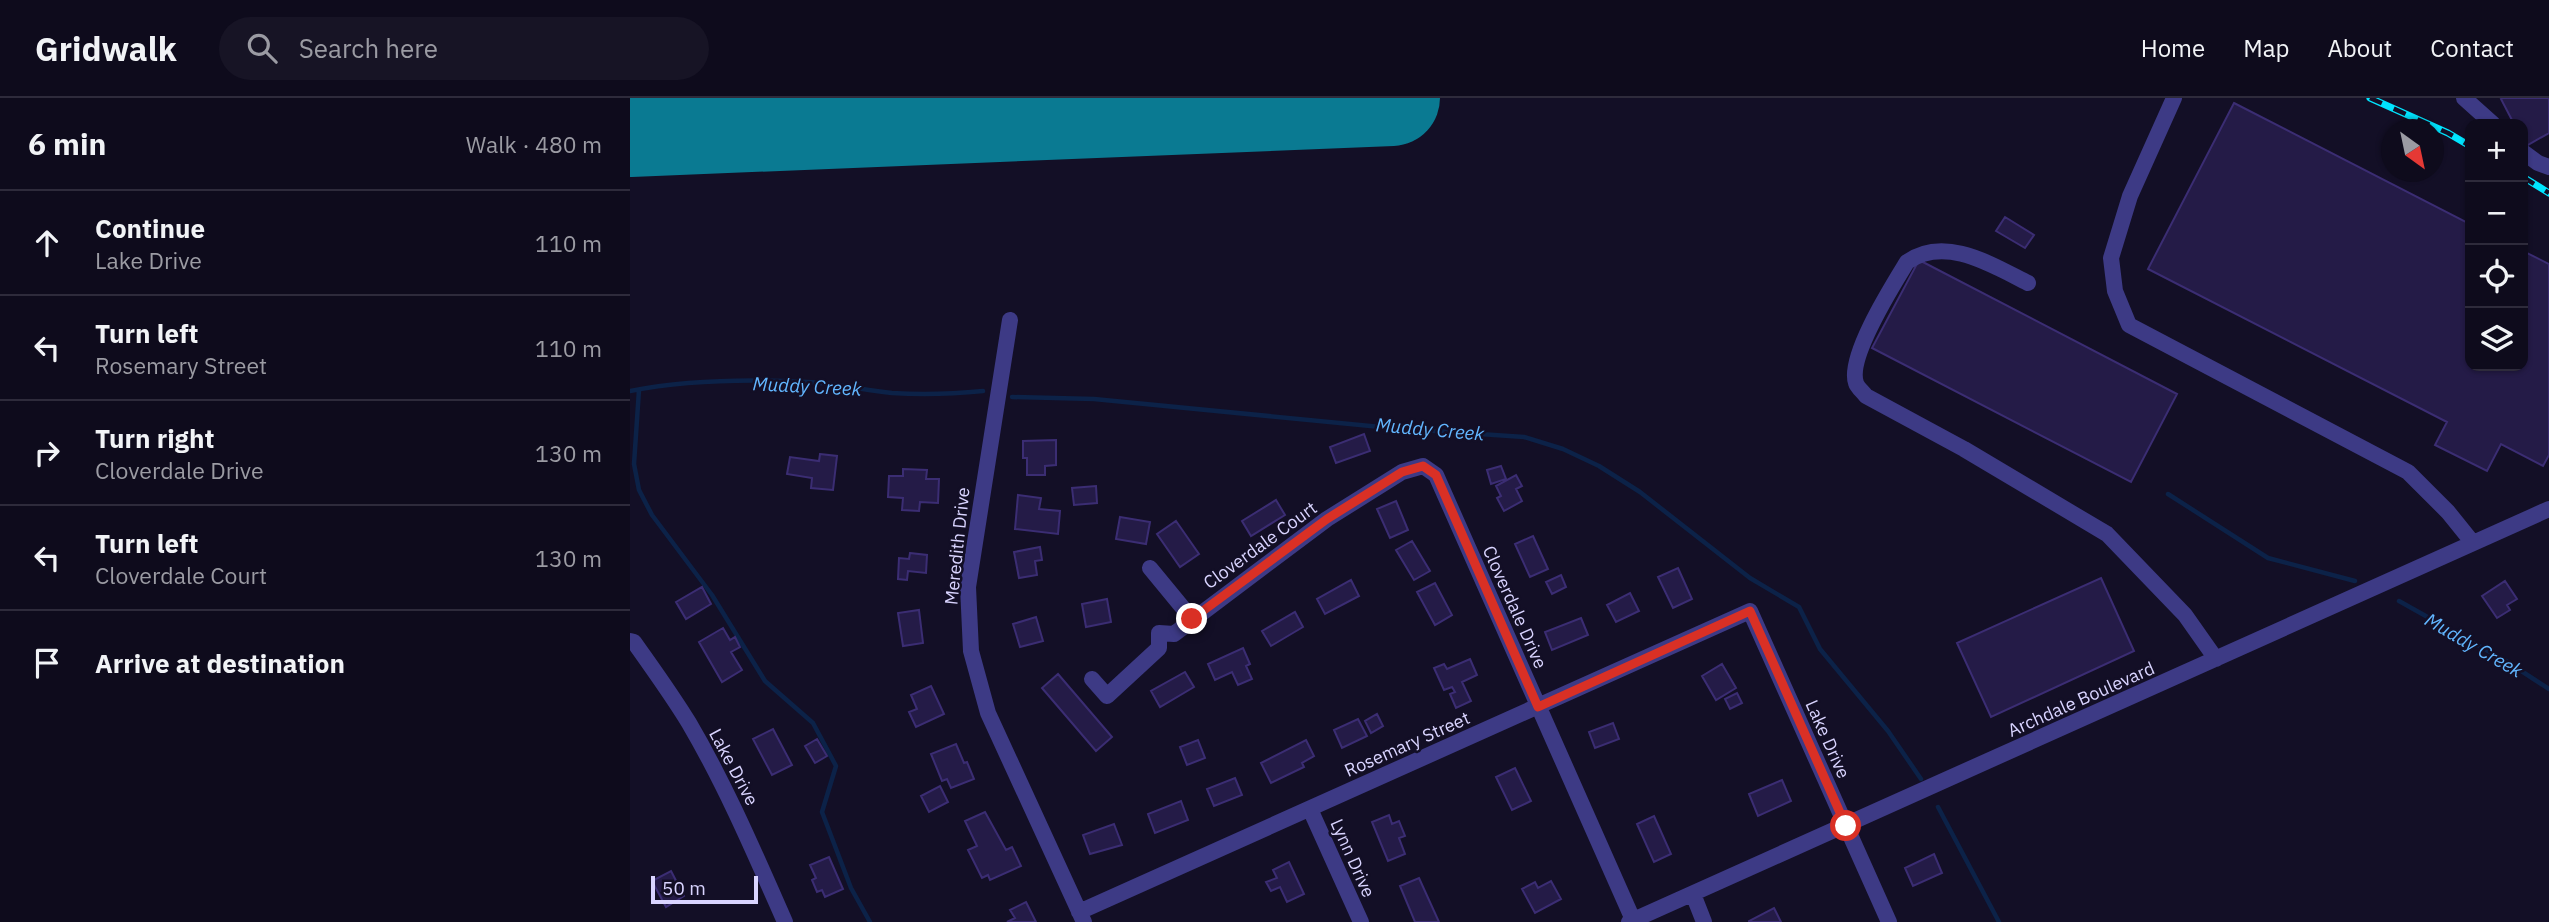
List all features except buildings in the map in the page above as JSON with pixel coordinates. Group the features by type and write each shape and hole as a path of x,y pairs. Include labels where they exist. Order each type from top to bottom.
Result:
{"street":[{"path":"2174,98 2130,197 2111,258 2115,291 2129,325 2407,472 2448,512 2473,543"},
{"path":"2464,98 2487,119"},
{"path":"2528,156 2549,167"},
{"path":"2028,283 1973,256 1933,251 1917,255 1906,262 1869,328 1855,365 1856,383 1866,396 1964,449 2107,534 2185,615 2216,659"},
{"name":"Meredith Drive","path":"1010,320 968,587 971,651 988,713 1082,917"},
{"name":"Cloverdale Court","path":"1092,679 1107,696 1159,648 1159,633 1174,634 1327,519 1402,472 1423,466"},
{"name":"Cloverdale Drive","path":"1423,466 1436,475 1632,921"},
{"name":"Archdale Boulevard","path":"1632,921 2549,509"},
{"path":"1150,568 1192,619"},
{"name":"Rosemary Street","path":"1082,917 1310,809 1750,611"},
{"name":"Lake Drive","path":"1750,611 1889,922"},
{"name":"Lake Drive","path":"630,641 634,642 656,673 704,749 738,816 785,922"},
{"name":"Lynn Drive","path":"1310,809 1360,922"},
{"path":"1693,894 1704,922"}],"waterway":[{"name":"Muddy Creek","path":"630,391 718,381 818,383 904,394 983,391"},
{"path":"639,390 634,464 639,490 652,515 712,595 765,681 813,723 836,766 822,812 851,888 870,922"},
{"name":"Muddy Creek","path":"1012,397 1094,399 1391,428 1524,437 1563,449 1599,466 1640,492 1750,578 1799,607 1820,649 1888,731 1921,779"},
{"name":"Muddy Creek","path":"2168,494 2268,558 2355,581"},
{"name":"Muddy Creek","path":"2399,601 2506,661 2549,689"},
{"path":"1938,807 1999,922"}],"runway":[{"path":"630,129 1392,98"}],"railway":[{"path":"2370,98 2465,143"},
{"path":"2528,180 2549,193"}],"route":[{"path":"1192,619 1327,519 1402,472 1423,466 1436,475 1538,707 1750,611 1846,826"}]}
